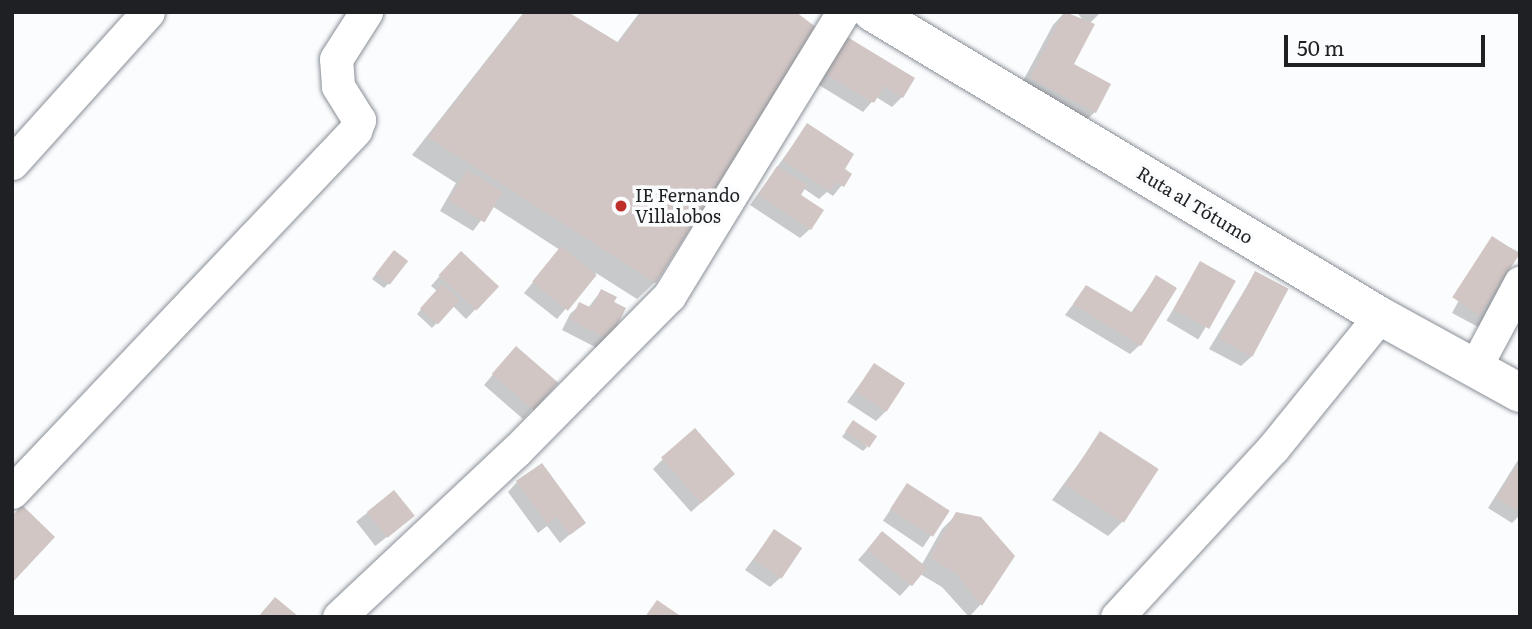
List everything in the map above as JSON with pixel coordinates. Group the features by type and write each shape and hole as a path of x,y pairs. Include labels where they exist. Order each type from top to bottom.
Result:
{"main road":[{"name":"Ruta al Tótumo","path":"872,12 1380,316 1520,393"}],"street":[{"path":"12,163 148,12"},
{"path":"12,492 355,130 359,120 338,86 336,59 366,12"},
{"path":"340,617 516,451 669,296 843,12"},
{"path":"1474,369 1520,284"},
{"path":"1117,617 1273,448 1380,316"}],"building":[{"name":"IE Fernando Villalobos","path":"525,12 568,12 619,43 642,12 796,12 817,28 656,283 428,137"},
{"path":"1064,12 1095,24 1074,64 1111,84 1096,113 1030,78"},
{"path":"844,35 915,78 903,98 884,86 874,103 822,72"},
{"path":"807,123 854,154 845,169 852,174 844,187 836,182 830,191 783,160"},
{"path":"777,166 807,185 801,195 824,210 811,230 758,195"},
{"path":"467,170 503,192 484,222 448,201"},
{"path":"1492,236 1520,254 1480,315 1452,297"},
{"path":"561,246 597,275 568,311 532,282"},
{"path":"394,250 408,261 390,285 376,274"},
{"path":"461,251 499,286 477,311 438,275"},
{"path":"1200,261 1236,281 1209,329 1173,309"},
{"path":"1255,271 1289,289 1252,357 1219,339"},
{"path":"1156,275 1177,288 1141,346 1073,304 1086,285 1133,313"},
{"path":"442,284 460,300 438,325 420,309"},
{"path":"601,289 617,297 614,302 626,308 610,340 571,320 579,302 592,308"},
{"path":"516,346 558,383 534,411 492,374"},
{"path":"874,363 905,383 887,412 855,392"},
{"path":"853,420 877,436 869,448 845,432"},
{"path":"695,428 735,474 701,504 661,458"},
{"path":"1100,431 1159,469 1124,523 1065,485"},
{"path":"1520,460 1520,512 1497,498"},
{"path":"542,463 586,523 570,535 557,517 548,524 516,481"},
{"path":"907,483 950,511 933,537 890,509"},
{"path":"394,490 415,516 388,538 367,512"},
{"path":"22,505 55,537 12,583 12,516"},
{"path":"956,512 981,517 1015,556 982,606 956,573 930,558"},
{"path":"774,529 802,548 781,579 753,560"},
{"path":"882,531 927,568 912,586 867,550"},
{"path":"275,597 299,617 258,617"},
{"path":"657,600 679,615 678,617 645,617"}],"place":[{"name":"IE Fernando Villalobos","path":"621,206"}]}
